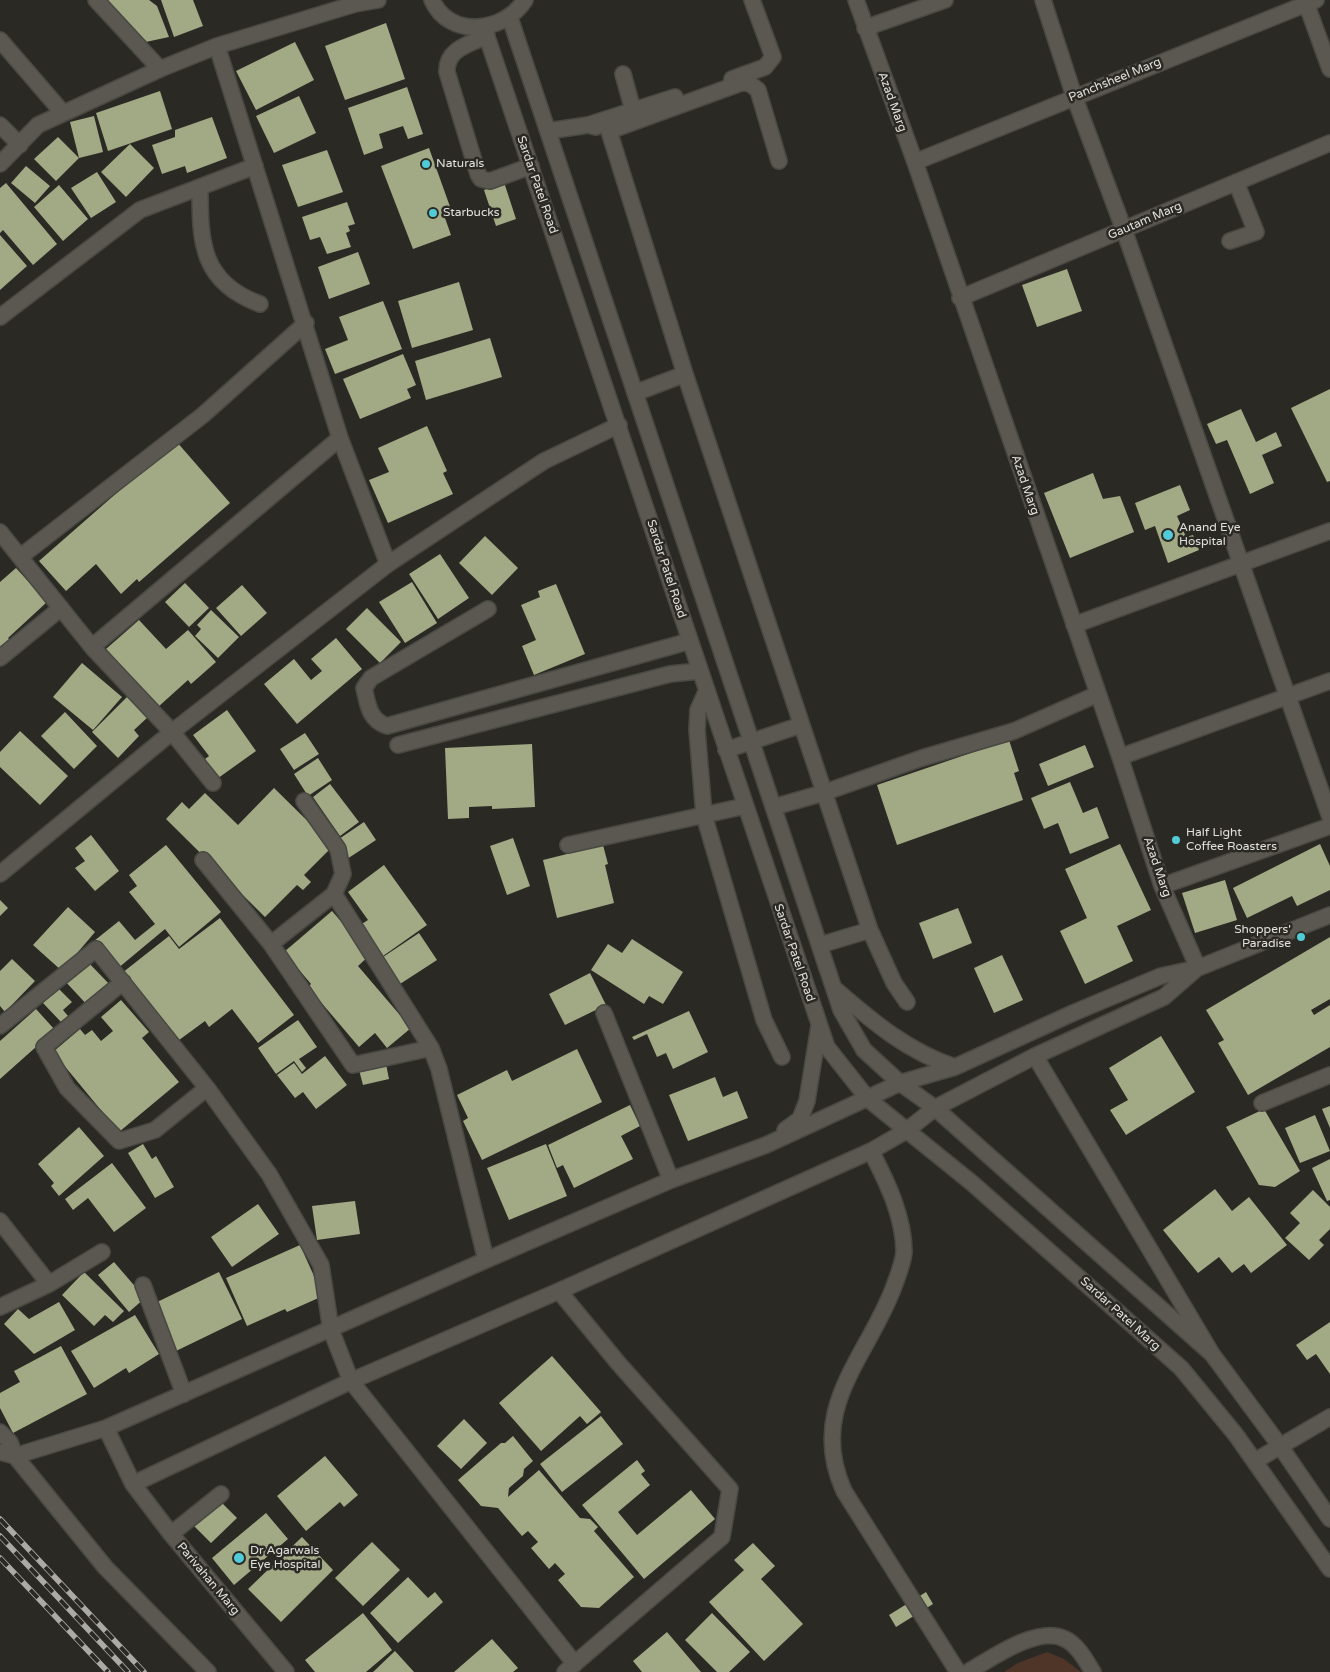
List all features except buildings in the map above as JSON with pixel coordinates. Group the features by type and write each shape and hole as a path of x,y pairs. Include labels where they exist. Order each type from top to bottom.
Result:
{"street":[{"path":"96,0 160,69"},
{"path":"0,164 38,125 160,69 216,46 355,4 378,0"},
{"path":"432,0 444,15 456,23 486,32"},
{"path":"524,0 510,18 455,51 449,56 447,63 481,179 490,181 531,166"},
{"path":"548,132 588,125 765,67 773,58 752,0"},
{"name":"Azad Marg","path":"856,0 915,162 960,298 1120,756 1162,886 1198,968"},
{"path":"865,28 945,0"},
{"path":"1043,0 1074,96 1124,230 1330,816"},
{"path":"1309,1 1330,69"},
{"name":"Panchsheel Marg","path":"915,162 1309,1"},
{"path":"510,18 841,1010 864,1050 900,1083 935,1108 1212,1354"},
{"name":"Sardar Patel Road","path":"486,32 827,1047 868,1100"},
{"path":"0,40 64,113"},
{"path":"216,46 306,324 340,438 388,564"},
{"path":"623,74 633,110"},
{"path":"588,125 609,131 741,83 749,83 758,90 779,161"},
{"path":"0,125 20,144"},
{"path":"609,131 685,374 823,793 870,930 894,983 907,1002"},
{"name":"Gautam Marg","path":"960,298 1330,143"},
{"path":"0,318 140,210 255,166"},
{"path":"1230,241 1256,232 1236,182"},
{"path":"200,187 200,231 208,262 223,284 242,297 260,304"},
{"path":"20,557 202,415 306,324"},
{"path":"636,393 685,374"},
{"path":"0,874 172,732 388,564 544,461 619,425"},
{"path":"92,647 340,438"},
{"path":"1074,625 1330,531"},
{"path":"0,532 92,647 172,732 213,783"},
{"path":"0,658 61,608"},
{"path":"488,609 371,678 364,688 370,713 379,723 387,726 690,641"},
{"path":"398,745 670,674 700,671"},
{"path":"1120,756 1330,681"},
{"path":"707,690 698,710 697,730 704,815 764,1020 782,1057"},
{"path":"774,807 823,793 922,758 1014,731 1098,694"},
{"path":"713,710 738,701"},
{"path":"726,750 801,725"},
{"path":"271,944 334,894 343,874 338,849 304,801"},
{"path":"568,845 745,806"},
{"path":"1162,886 1330,826"},
{"path":"203,860 271,944 353,1065 431,1048"},
{"path":"334,894 431,1048 439,1069 486,1260"},
{"path":"0,1452 15,1456 106,1428 671,1180 766,1145 868,1100 900,1083 955,1067 1161,976 1198,968 1330,914"},
{"path":"820,945 870,930"},
{"path":"0,1026 96,949 207,1088 269,1174 321,1265 330,1330 351,1381 570,1668 722,1537 730,1489 619,1364 559,1291"},
{"path":"133,1484 351,1381 871,1152 906,1131 935,1108 1035,1056 1164,996 1198,968"},
{"path":"123,982 44,1047 67,1088 118,1141 155,1130 207,1088"},
{"path":"834,989 880,1028 930,1059 955,1067"},
{"path":"604,1013 671,1180"},
{"path":"766,1145 800,1119 807,1101 819,1024"},
{"path":"1035,1056 1212,1354 1280,1446 1330,1519"},
{"path":"1262,1102 1330,1075"},
{"name":"Sardar Patel Marg","path":"868,1100 972,1183 1181,1368 1255,1462 1330,1569"},
{"path":"871,1152 884,1178 902,1229 904,1254 888,1302 855,1362 841,1393 834,1419 832,1447 834,1470 844,1491 958,1672"},
{"path":"0,1221 49,1284"},
{"path":"0,1307 49,1284 102,1252"},
{"path":"143,1285 184,1394"},
{"path":"1255,1462 1330,1417"},
{"name":"Parivahan Marg","path":"106,1428 133,1484 171,1534 286,1672"},
{"path":"0,1432 10,1442 15,1456 104,1567 208,1672"},
{"path":"171,1534 221,1494"},
{"path":"968,1672 1007,1649 1038,1636 1065,1639 1082,1654 1093,1672"}],"shaded area":[{"path":"1047,1652 1064,1659 1081,1672 1004,1672 1018,1663"}],"railway":[{"path":"0,1519 144,1672"},
{"path":"0,1536 128,1672"},
{"path":"0,1558 108,1672"}],"place":[{"name":"Naturals","path":"426,164"},
{"name":"Starbucks","path":"433,213"},
{"name":"Anand Eye Hospital","path":"1168,535"},
{"name":"Half Light Coffee Roasters","path":"1176,840"},
{"name":"Shoppers' Paradise","path":"1301,937"},
{"name":"Dr Agarwals Eye Hospital","path":"239,1558"}]}
